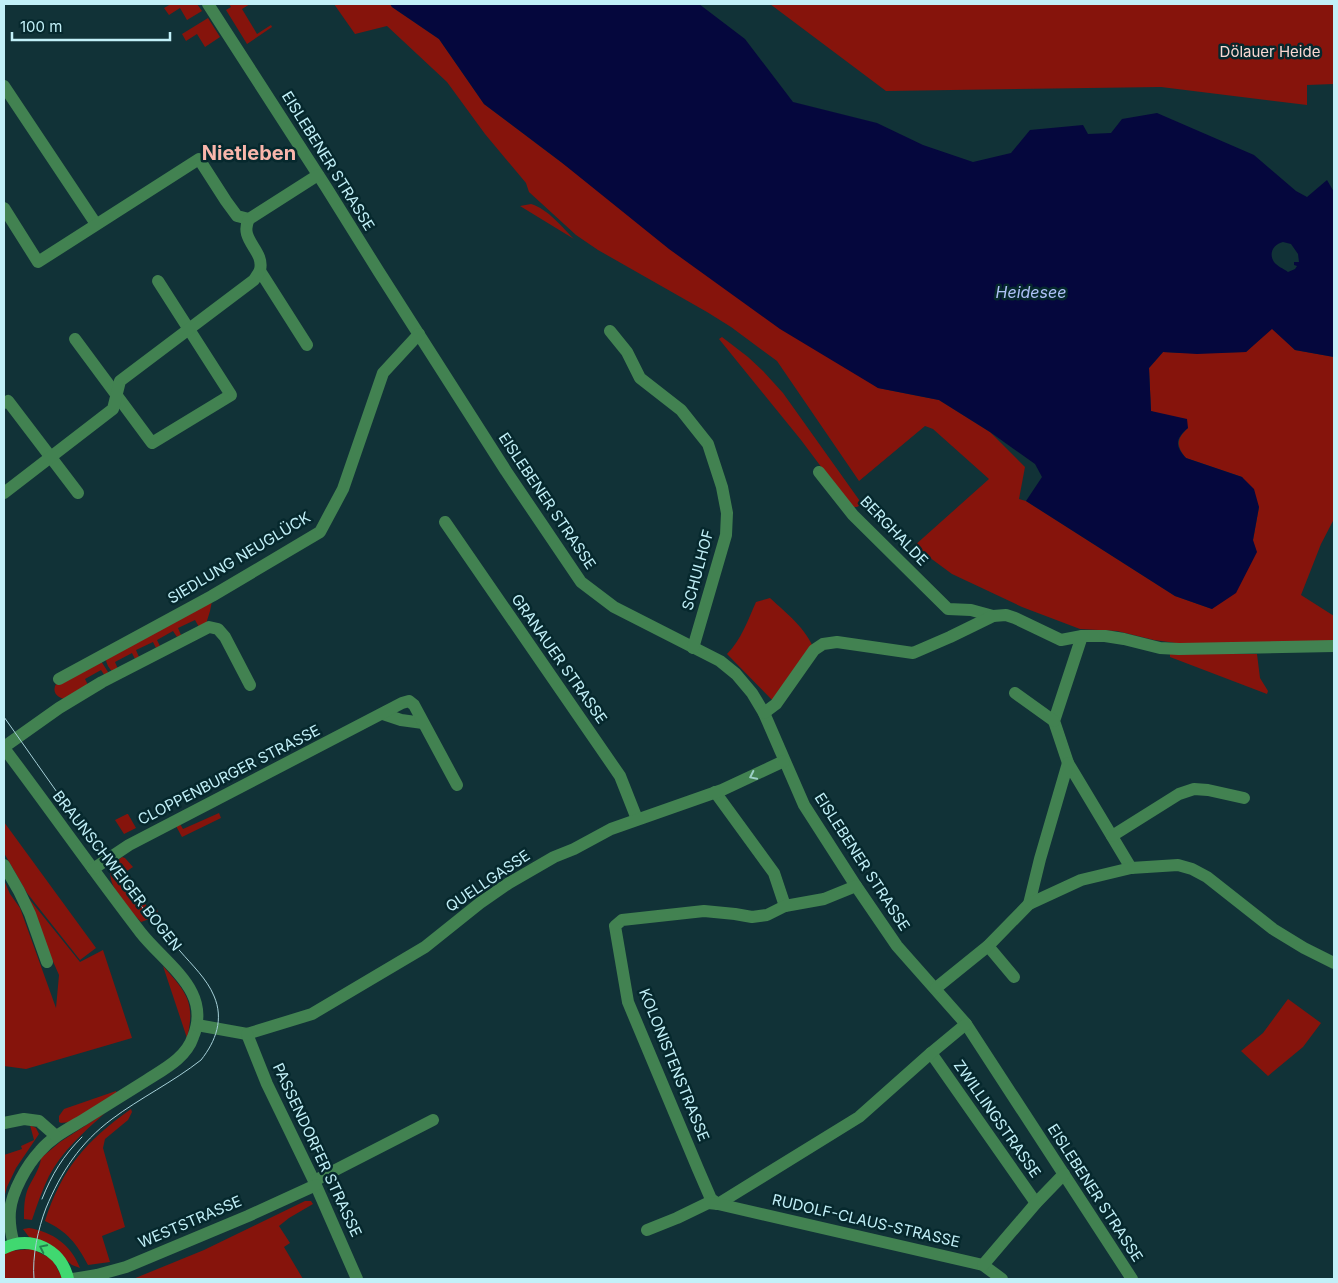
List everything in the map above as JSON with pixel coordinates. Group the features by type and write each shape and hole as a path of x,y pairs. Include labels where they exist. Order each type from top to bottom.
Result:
{"main road":[{"path":"9,1246 24,1243 47,1249 59,1260 65,1269 68,1279"}],"street":[{"name":"EISLEBENER STRASSE","path":"208,4 506,471 581,582 614,607 720,662 736,674 752,693 764,713 804,805 856,886 897,946 966,1024 1132,1279"},
{"path":"4,86 96,224"},
{"path":"4,208 38,262 199,159 237,216 249,219"},
{"path":"307,345 260,271 260,259 248,238 246,224 249,219 318,175"},
{"path":"4,493 113,409 120,381 254,280 260,271"},
{"path":"75,339 152,443 231,395 158,281"},
{"name":"SCHULHOF","path":"610,331 627,352 640,378 681,410 708,444 722,487 727,513 726,535 693,648"},
{"name":"SIEDLUNG NEUGLÜCK","path":"59,679 212,596 320,532 343,489 383,373 419,334"},
{"path":"4,402 8,402 78,493"},
{"name":"BERGHALDE","path":"819,472 853,515 969,628"},
{"name":"GRANAUER STRASSE","path":"445,522 620,776 638,819"},
{"path":"948,609 971,610 993,616 1006,615 1061,640 1082,636 1104,636 1160,648 1334,646"},
{"path":"764,713 776,704 814,650 823,644 837,642 913,653 993,616"},
{"path":"4,747 59,708 102,682 209,627 218,629 225,638 250,685"},
{"path":"1054,721 1082,636"},
{"path":"1015,693 1054,721 1068,763 1131,868"},
{"name":"CLOPPENBURGER STRASSE","path":"92,869 129,845 409,701 414,705 457,786"},
{"path":"383,714 400,720 423,723"},
{"name":"BRAUNSCHWEIGER BOGEN","path":"4,747 92,869 143,935 192,993 196,1006 197,1025"},
{"name":"QUELLGASSE","path":"247,1034 312,1014 425,946 480,903 509,883 554,857 574,849 611,829 719,791 784,761"},
{"path":"1029,904 1068,763"},
{"path":"1112,836 1179,794 1194,789 1244,798"},
{"path":"719,791 774,873 785,906 824,899 856,886"},
{"path":"4,865 30,914 47,962"},
{"path":"936,988 988,946 1029,904 1081,880 1131,868 1178,865 1192,869 1207,877 1272,929 1334,963"},
{"name":"KOLONISTENSTRASSE","path":"718,1204 711,1199 698,1170 628,1002 614,926 622,920 704,911 752,917 767,915 785,906"},
{"path":"988,946 1014,977"},
{"path":"647,1230 677,1218 708,1202 718,1204 859,1117 966,1024"},
{"path":"9,1246 10,1210 22,1176 40,1150 56,1136 179,1058 190,1045 197,1025 247,1034"},
{"name":"PASSENDORFER STRASSE","path":"247,1034 357,1279"},
{"name":"ZWILLINGSTRASSE","path":"931,1053 1036,1203"},
{"path":"4,1124 24,1119 40,1121 56,1136"},
{"name":"WESTSTRASSE","path":"73,1279 126,1267 248,1216 315,1183 433,1120"},
{"path":"983,1265 1036,1203 1064,1174"},
{"name":"RUDOLF-CLAUS-STRASSE","path":"718,1204 983,1265 1002,1279"}],"green space":[{"path":"171,4 197,4 202,11 187,20 180,8 169,15 164,8"},
{"path":"229,4 250,4 242,9 257,34 271,25 272,27 247,44 226,10 231,7"},
{"path":"334,4 390,4 439,39 484,104 561,162 878,388 939,400 990,432 1025,467 1019,499 1026,501 1175,596 1212,609 1253,540 1259,507 1242,477 1186,458 1180,450 1179,439 1188,428 1151,411 1149,368 1163,352 1246,352 1272,328 1295,350 1334,357 1334,519 1321,544 1301,595 1334,616 1334,643 1183,644 1154,640 1117,631 1080,629 1022,607 952,574 914,546 989,479 933,429 925,426 859,481 777,361 731,327 598,250 576,235 529,192 526,183 485,134 447,82 387,26 355,34"},
{"name":"Dölauer Heide","path":"770,4 1334,4 1334,84 1307,85 1307,105 1161,87 886,91"},
{"path":"208,18 220,37 205,47 197,34 186,41 182,34"},
{"path":"531,204 549,214 574,239 520,206"},
{"path":"722,337 748,357 783,393 862,504 853,507 846,500 801,440 719,339"},
{"path":"770,598 801,628 814,650 776,704 727,654 740,636 756,602"},
{"path":"212,601 206,624 199,627 195,620 178,628 181,635 177,637 173,631 157,640 160,646 156,648 153,642 136,650 139,657 135,659 132,653 115,662 118,669 113,672 109,668 106,659"},
{"path":"1170,654 1257,654 1260,678 1268,691 1267,694 1170,657"},
{"path":"101,661 108,672 105,676 101,670 85,679 88,685 64,699 59,697 54,689 56,684"},
{"path":"219,813 221,818 182,837 176,826 180,824 183,829"},
{"path":"127,814 136,828 124,834 115,820"},
{"path":"4,822 96,948 80,960 27,893 4,853"},
{"path":"4,857 26,895 80,962 103,950 132,1038 26,1069 4,1066 4,880 10,894 20,908 56,1008 59,975 24,896"},
{"path":"122,857 133,867 127,871 150,912 157,909 158,916 141,922 115,889 111,879 112,868"},
{"path":"163,966 178,983 187,998 190,1015 187,1038"},
{"path":"1288,999 1321,1023 1303,1047 1268,1076 1241,1051 1263,1033"},
{"path":"116,1091 117,1093 70,1122 59,1122 59,1116 64,1109"},
{"path":"131,1109 132,1112 128,1120 105,1139 103,1148 125,1227 102,1236 110,1262 88,1265 71,1239 45,1221 59,1186 78,1157 101,1133"},
{"path":"105,1113 60,1158 46,1181 32,1220 24,1219 26,1194 39,1167 41,1158 60,1142"},
{"path":"30,1125 36,1128 39,1134 16,1168 4,1198 4,1155 22,1149 21,1146 34,1140"},
{"path":"305,1201 311,1201 313,1204 279,1226 290,1243 284,1247 303,1279 133,1279 204,1250"},
{"path":"29,1228 46,1233 60,1241 72,1253 80,1268 72,1265 47,1244 29,1237 23,1229"},
{"path":"32,1249 52,1259 63,1279 4,1279 4,1254 9,1251"}],"water":[{"name":"Heidesee","path":"390,4 699,4 745,39 793,102 877,123 923,145 973,162 1011,153 1030,130 1083,125 1088,134 1111,133 1122,119 1157,113 1254,155 1296,191 1307,197 1327,180 1334,192 1334,357 1295,350 1272,329 1246,352 1197,354 1163,352 1149,368 1151,411 1187,419 1188,428 1178,443 1180,450 1186,458 1242,477 1254,489 1259,507 1253,540 1257,552 1236,593 1212,609 1175,596 1026,501 1042,477 1035,464 990,432 939,400 878,388 780,329 669,249 561,162 484,104 439,39","holes":["1280,243 1291,244 1298,254 1299,262 1294,262 1294,265 1297,266 1288,272 1274,262 1272,252"]}],"tram line":[{"path":"4,717 148,915 203,978 214,996 218,1013 217,1030 211,1045 201,1060 112,1119 90,1138 65,1170 43,1216 35,1252 34,1279"},
{"path":"42,1199 59,1166 82,1137"}],"district":[{"name":"Nietleben","path":"249,153"}]}
